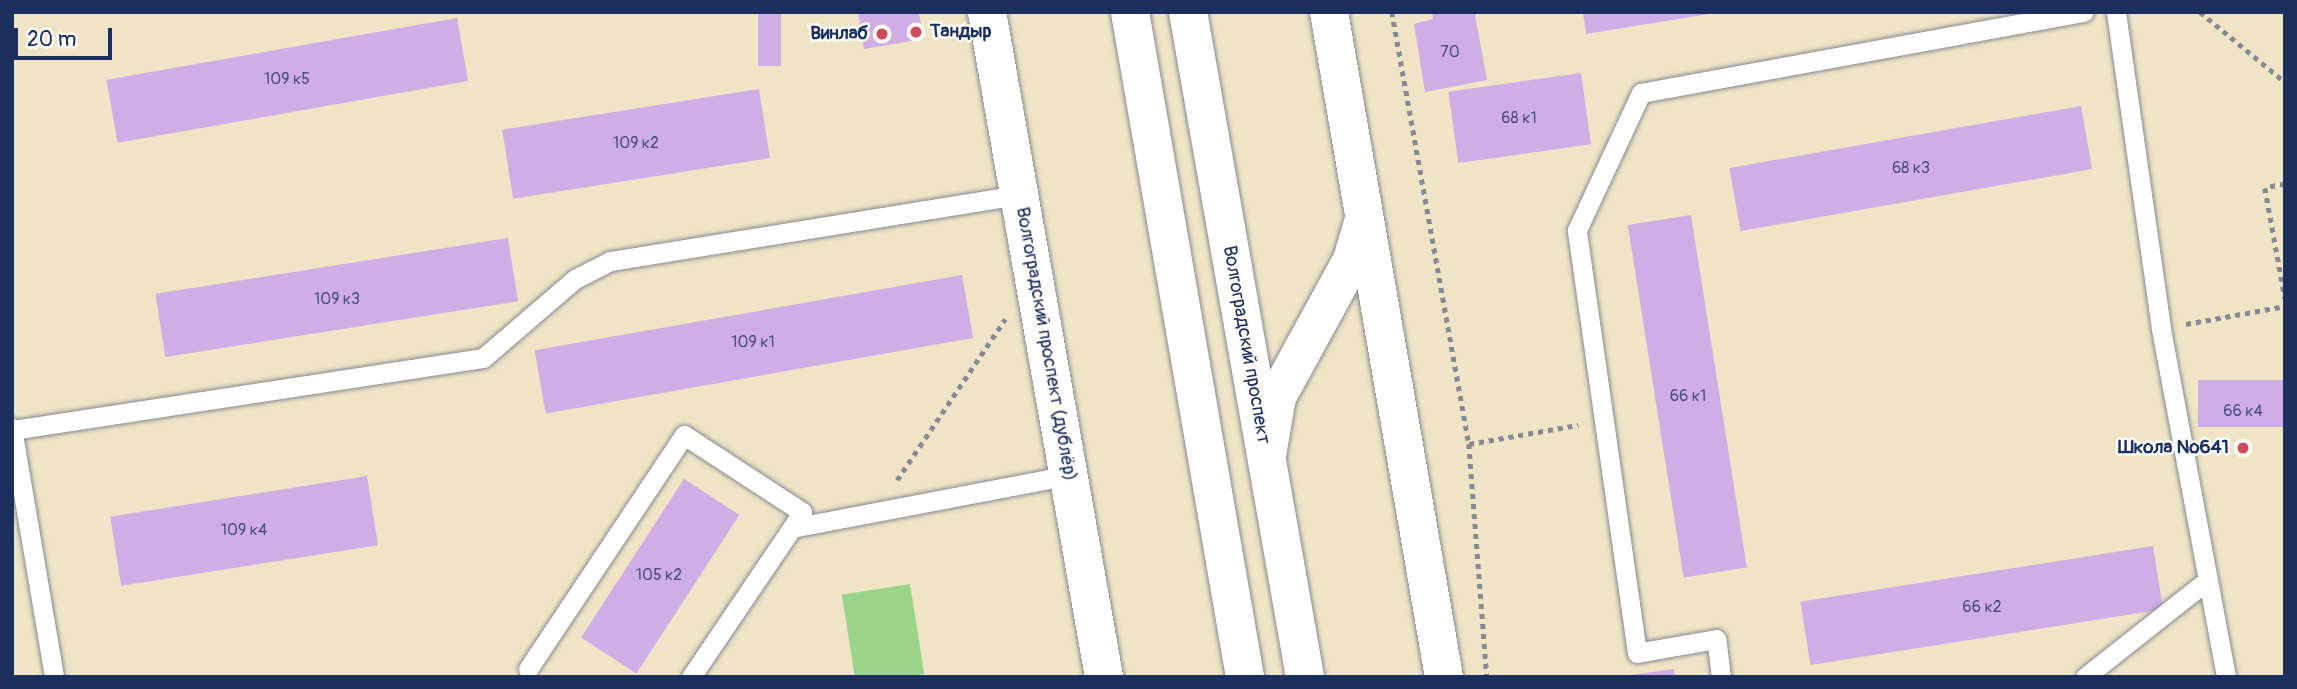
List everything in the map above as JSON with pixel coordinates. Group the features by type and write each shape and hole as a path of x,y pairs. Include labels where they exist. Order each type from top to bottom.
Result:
{"street":[{"name":"Волгоградский проспект (дублёр)","path":"987,12 1104,677"},
{"path":"1130,12 1245,677"},
{"name":"Волгоградский проспект","path":"1188,12 1305,677"},
{"path":"1329,12 1444,677"},
{"path":"1266,460 1277,397 1352,260 1365,213"}],"lane":[{"path":"1721,677 1716,639 1637,653 1577,230 1641,93 2084,12"},
{"path":"2111,14 2204,583 2226,677"},
{"path":"54,677 12,429 483,358 575,279 610,261 1019,195"},
{"path":"528,669 684,435 802,512 691,677"},
{"path":"792,528 1069,475"},
{"path":"2085,677 2204,583"}],"path":[{"path":"1392,12 1469,444 1487,677"},
{"path":"2200,12 2285,82"},
{"path":"2285,184 2265,188 2285,298"},
{"path":"2161,329 2285,306"},
{"path":"875,512 1007,315"},
{"path":"1469,444 1604,421"}],"green space":[{"path":"910,584 924,674 905,677 855,677 842,595"}],"building":[{"path":"758,12 781,12 781,66 758,66"},
{"path":"858,12 919,12 923,39 864,49"},
{"path":"1432,12 1482,12 1475,15 1487,80 1425,92 1414,24 1433,19"},
{"path":"1583,12 1709,12 1709,14 1586,34"},
{"path":"457,18 468,81 118,143 106,80"},
{"path":"1581,73 1591,144 1458,163 1448,92"},
{"path":"759,89 770,158 513,199 502,130"},
{"path":"2081,106 2092,169 1741,231 1729,168"},
{"path":"1691,215 1747,568 1684,578 1628,225"},
{"path":"508,238 518,301 165,357 155,294"},
{"path":"962,275 973,338 546,413 535,350"},
{"path":"2198,380 2285,380 2285,427 2198,427"},
{"path":"367,476 378,545 121,586 110,517"},
{"path":"684,479 739,515 636,673 581,638"},
{"path":"2153,546 2163,609 1810,665 1800,602"},
{"path":"1674,669 1675,677 1630,677 1630,675"}],"place":[{"name":"Тандыр","path":"916,32"},
{"name":"Винлаб","path":"882,34"},
{"name":"Школа №641","path":"2243,448"}]}
